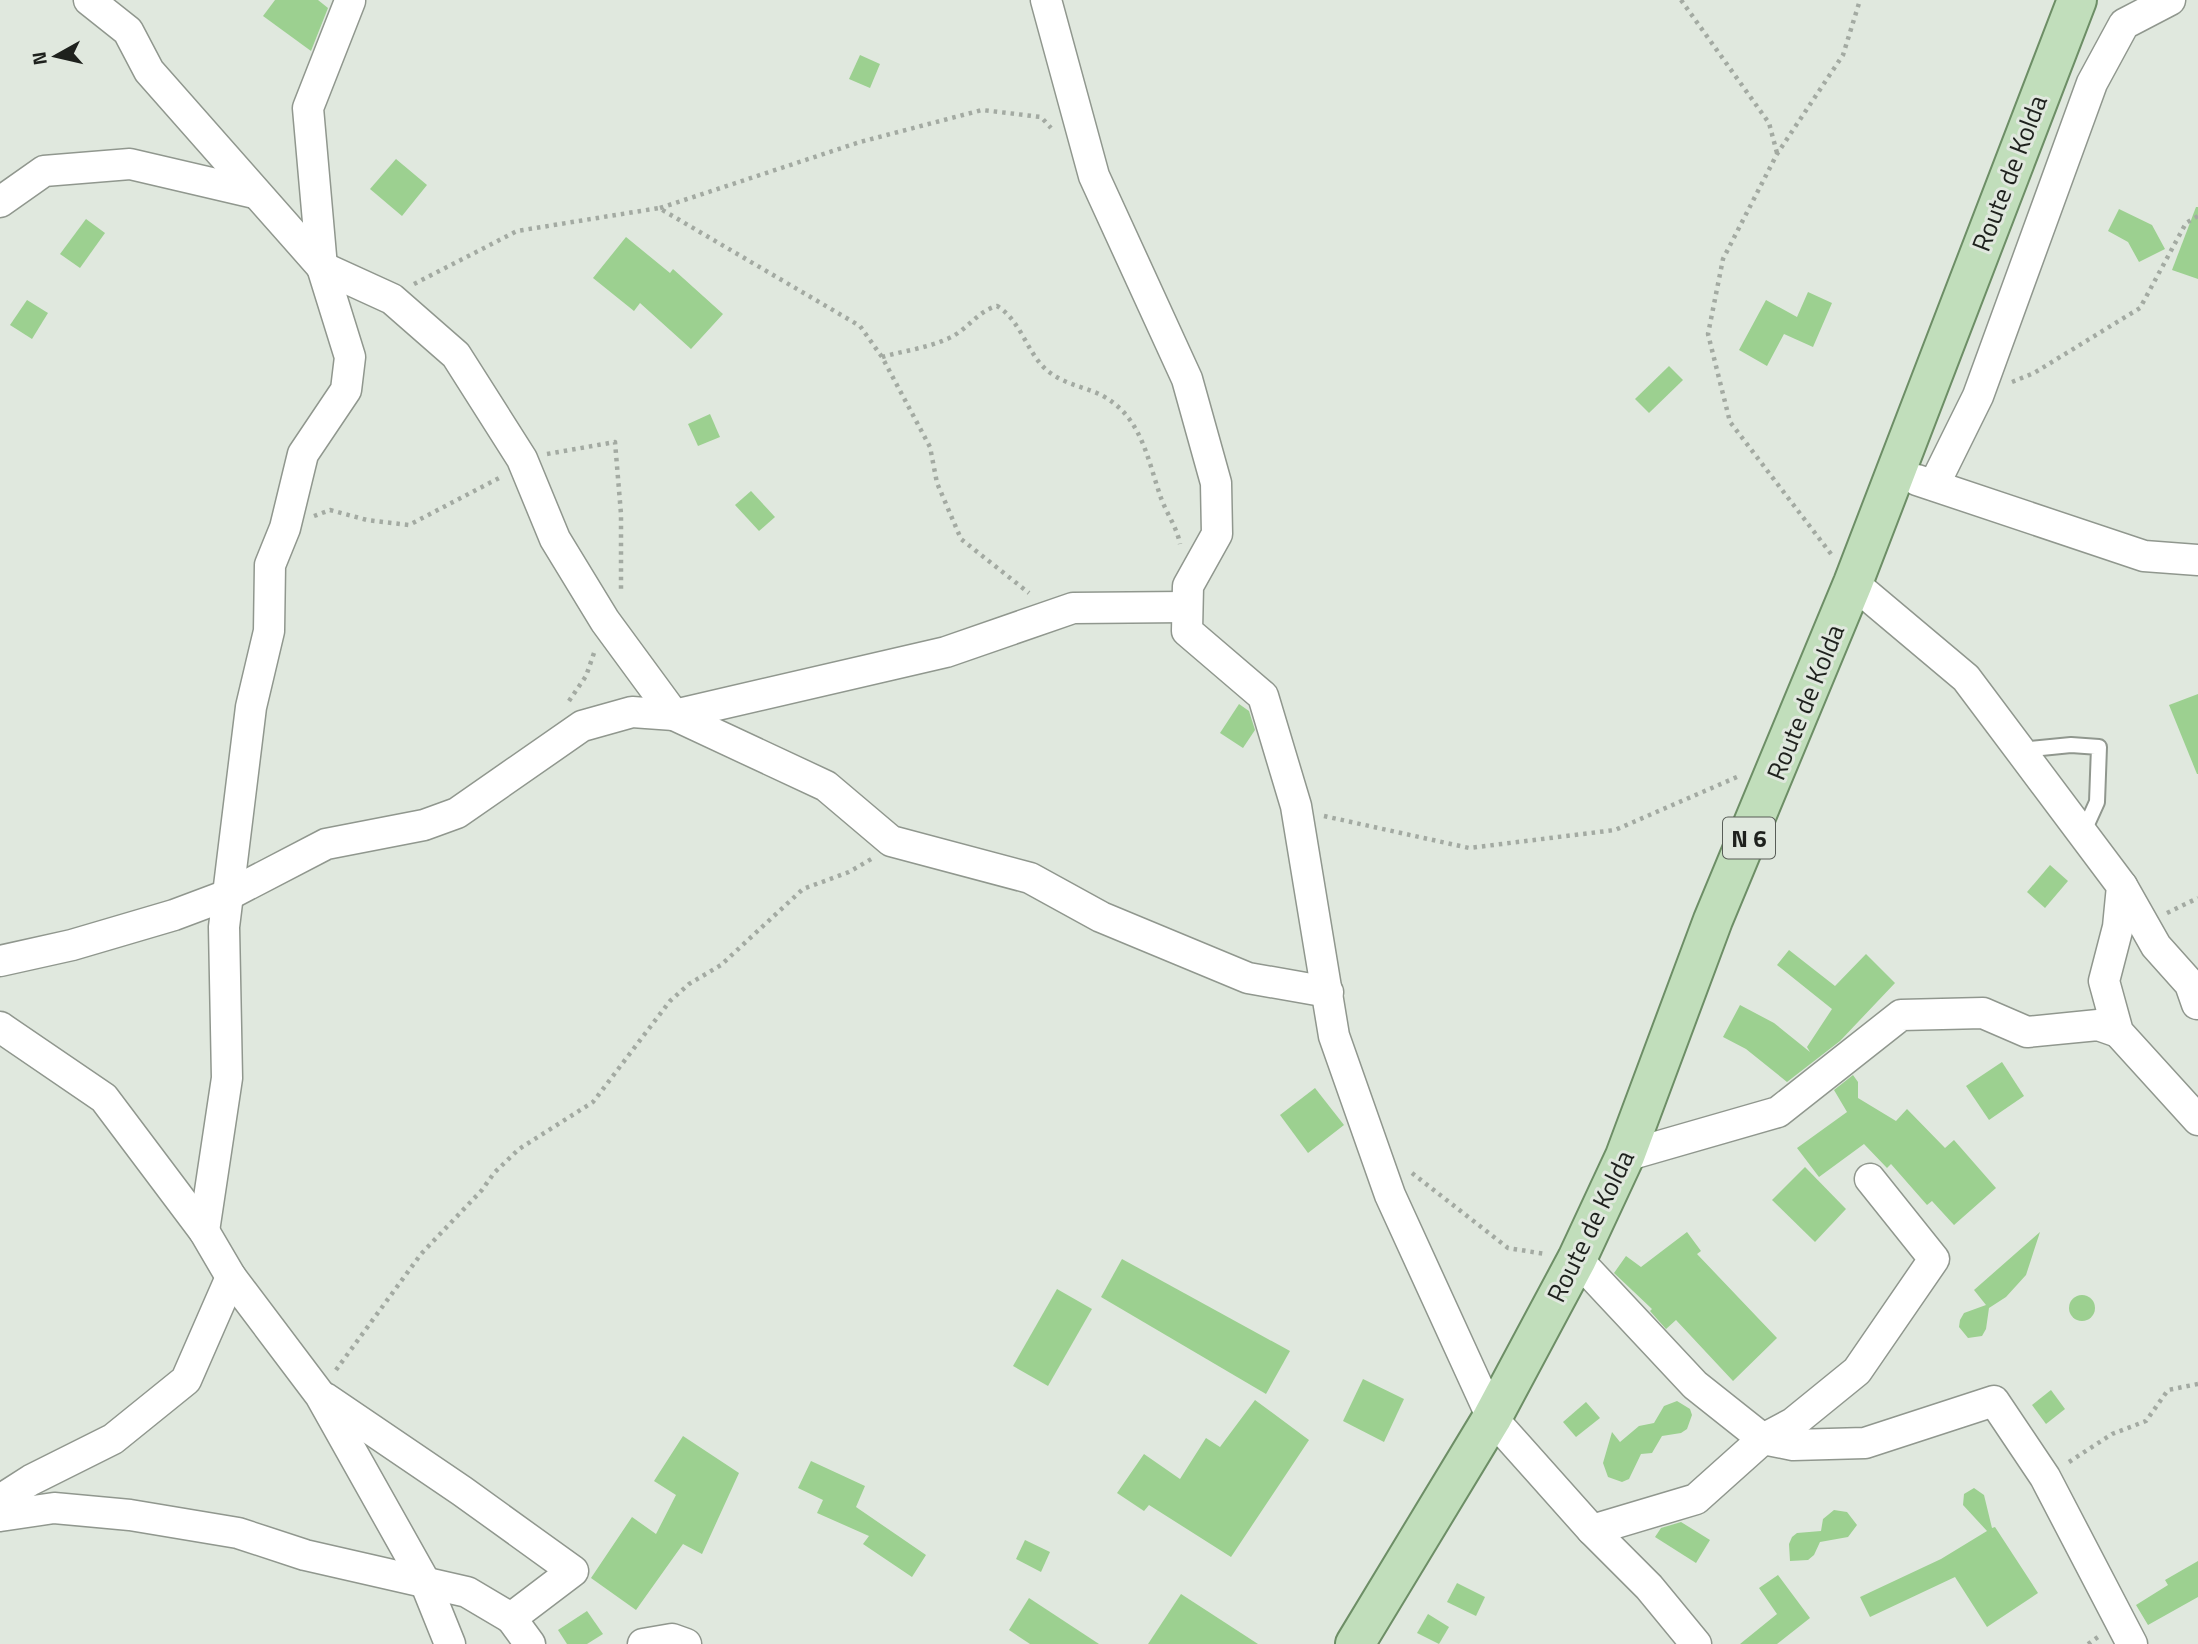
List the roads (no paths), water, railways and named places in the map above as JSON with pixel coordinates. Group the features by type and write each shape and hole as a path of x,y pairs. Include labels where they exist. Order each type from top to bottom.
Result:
{"main road":[{"name":"Route de Kolda","path":"1355,1644 1492,1418 1577,1259 1625,1156 1713,919 1783,757 1853,583 1893,473 2077,0"}],"street":[{"path":"89,0 128,31 149,71 322,267 392,299 456,355 522,459 555,539 606,621 674,715 826,786 891,841 1030,878 1101,918 1248,978 1328,992"},
{"path":"1046,0 1094,176 1187,379 1216,483 1217,534 1187,596 1187,631 1263,696 1296,806 1334,1036 1390,1195 1492,1418 1592,1530 1649,1587 1696,1644"},
{"path":"1934,485 1978,396 2092,83 2124,24 2170,0"},
{"path":"204,1231 227,1078 224,927 251,707 269,631 270,565 285,528 303,454 346,390 350,357 322,267 308,108 351,1"},
{"path":"0,202 44,171 130,164 254,193"},
{"path":"1893,473 2144,555 2198,560"},
{"path":"1853,583 1966,678 2122,886 2156,946 2190,984 2198,1003 2198,1019"},
{"path":"0,961 85,941 174,915 230,894 326,844 424,825 457,813 582,726 632,712 674,715 946,652 1073,608 1187,596"},
{"path":"2122,886 2118,927 2104,981 2118,1032 2198,1120"},
{"path":"1625,1156 1778,1112 1901,1015 1983,1013 2027,1032 2098,1025 2118,1032"},
{"path":"0,1027 104,1098 204,1231 231,1277 320,1395 425,1582 450,1644"},
{"path":"1592,1530 1696,1499 1763,1439 1793,1423 1857,1371 1934,1259 1870,1179"},
{"path":"1577,1259 1695,1385 1763,1439 1793,1445 1866,1443 1994,1401 2045,1477 2132,1644"},
{"path":"0,1500 31,1480 113,1439 186,1380 231,1277"},
{"path":"320,1395 462,1490 573,1571 511,1618"},
{"path":"0,1516 54,1508 130,1515 238,1533 305,1555 467,1592 511,1618 530,1644"},
{"path":"643,1644 672,1639 686,1644"}],"lane":[{"path":"2020,750 2071,745 2099,747 2097,802 2082,834"}]}
